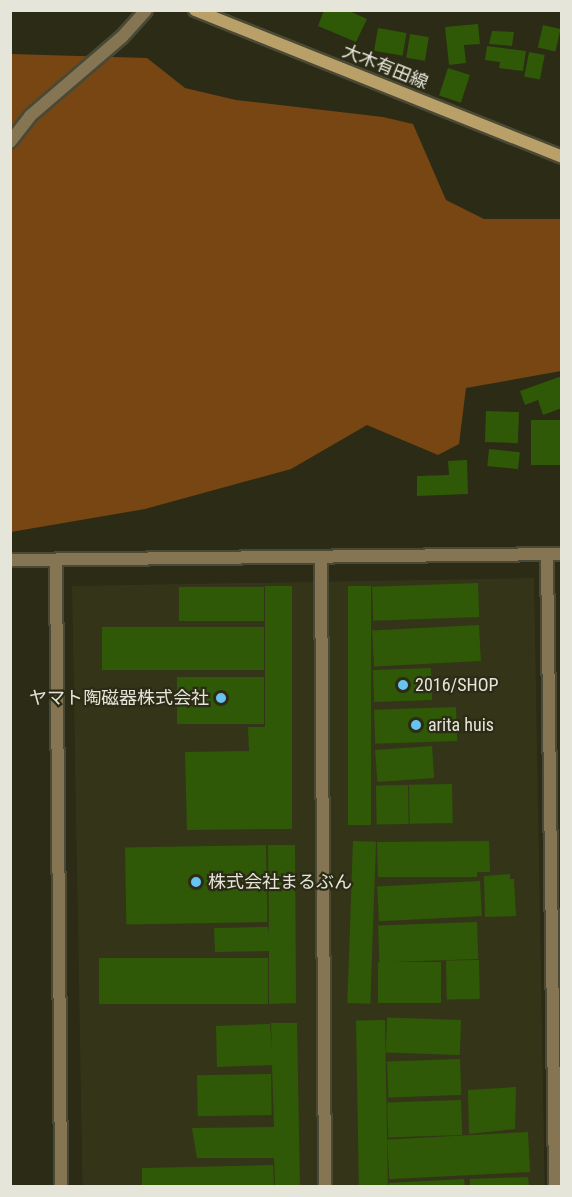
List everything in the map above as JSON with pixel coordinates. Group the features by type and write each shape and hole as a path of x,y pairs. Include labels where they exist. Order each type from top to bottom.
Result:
{"main road":[{"name":"大木有田線","path":"195,10 561,157"}],"street":[{"path":"10,142 30,116 122,37 146,10"},
{"path":"10,560 561,554"},
{"path":"547,555 555,1186"},
{"path":"321,557 325,1186"},
{"path":"56,560 61,1186"}],"shaded area":[{"path":"11,54 147,58 185,88 236,100 383,117 413,124 446,200 484,219 561,219 561,371 466,388 459,444 438,455 367,425 291,469 145,509 11,532"},
{"path":"534,578 545,1186 83,1186 72,586"}],"building":[{"path":"324,10 347,10 367,19 356,42 318,26"},
{"path":"478,24 480,44 464,45 466,63 449,65 445,27"},
{"path":"543,25 561,29 555,51 538,47"},
{"path":"378,28 407,33 403,56 374,51"},
{"path":"492,31 514,32 512,46 489,44"},
{"path":"410,34 429,37 425,61 406,58"},
{"path":"487,46 526,51 523,71 499,68 500,62 485,60"},
{"path":"529,52 545,55 540,80 524,77"},
{"path":"448,68 470,75 461,103 439,96"},
{"path":"562,376 562,408 543,415 538,400 525,405 520,391"},
{"path":"486,411 519,412 518,443 485,442"},
{"path":"531,420 562,420 562,465 531,465"},
{"path":"489,449 520,452 518,469 487,466"},
{"path":"467,460 468,494 417,496 417,476 449,475 448,461"},
{"path":"478,583 479,617 373,621 372,587"},
{"path":"265,586 292,586 292,829 265,829"},
{"path":"348,586 371,586 371,825 348,825"},
{"path":"179,587 264,587 264,621 179,621"},
{"path":"479,625 481,661 374,667 372,631"},
{"path":"102,627 264,627 264,670 102,670"},
{"name":"2016/SHOP","path":"431,668 432,700 374,702 373,670"},
{"path":"177,677 264,677 264,724 177,724"},
{"name":"arita huis","path":"456,707 457,741 375,744 374,710"},
{"path":"248,727 265,727 266,829 187,830 185,752 249,751"},
{"path":"432,746 434,778 377,782 375,750"},
{"path":"452,784 453,823 410,824 409,785"},
{"path":"408,785 409,824 377,825 376,786"},
{"path":"353,841 376,842 370,1004 347,1003"},
{"path":"489,841 490,872 477,872 477,877 378,877 377,842"},
{"path":"266,845 267,922 126,924 125,847"},
{"path":"268,845 295,845 296,1003 269,1004 269,951 215,952 214,928 268,927 269,934"},
{"path":"510,874 510,879 514,879 516,916 485,917 484,876"},
{"path":"480,881 482,916 379,921 377,886"},
{"path":"477,922 478,959 379,962 378,925"},
{"path":"99,958 268,958 268,1004 99,1004"},
{"path":"479,960 480,999 447,1000 446,961"},
{"path":"378,962 441,962 441,1003 378,1003"},
{"path":"387,1017 461,1020 460,1055 386,1052"},
{"path":"385,1020 388,1186 359,1186 356,1021"},
{"path":"271,1023 297,1023 300,1186 275,1186 274,1158 197,1158 192,1128 274,1127 272,1065 217,1067 216,1026 270,1024 272,1049"},
{"path":"460,1059 461,1095 388,1098 387,1062"},
{"path":"271,1074 272,1115 198,1116 197,1075"},
{"path":"516,1087 515,1129 469,1134 468,1090"},
{"path":"461,1100 462,1135 388,1138 387,1103"},
{"path":"528,1132 530,1172 389,1179 387,1139"},
{"path":"273,1165 274,1186 142,1186 142,1168"},
{"path":"528,1177 529,1186 470,1186 470,1179"},
{"path":"464,1179 465,1186 389,1186 389,1183"}],"place":[{"name":"2016/SHOP","path":"403,685"},
{"name":"ヤマト陶磁器株式会社","path":"221,698"},
{"name":"arita huis","path":"416,725"},
{"name":"株式会社まるぶん","path":"196,882"}]}
